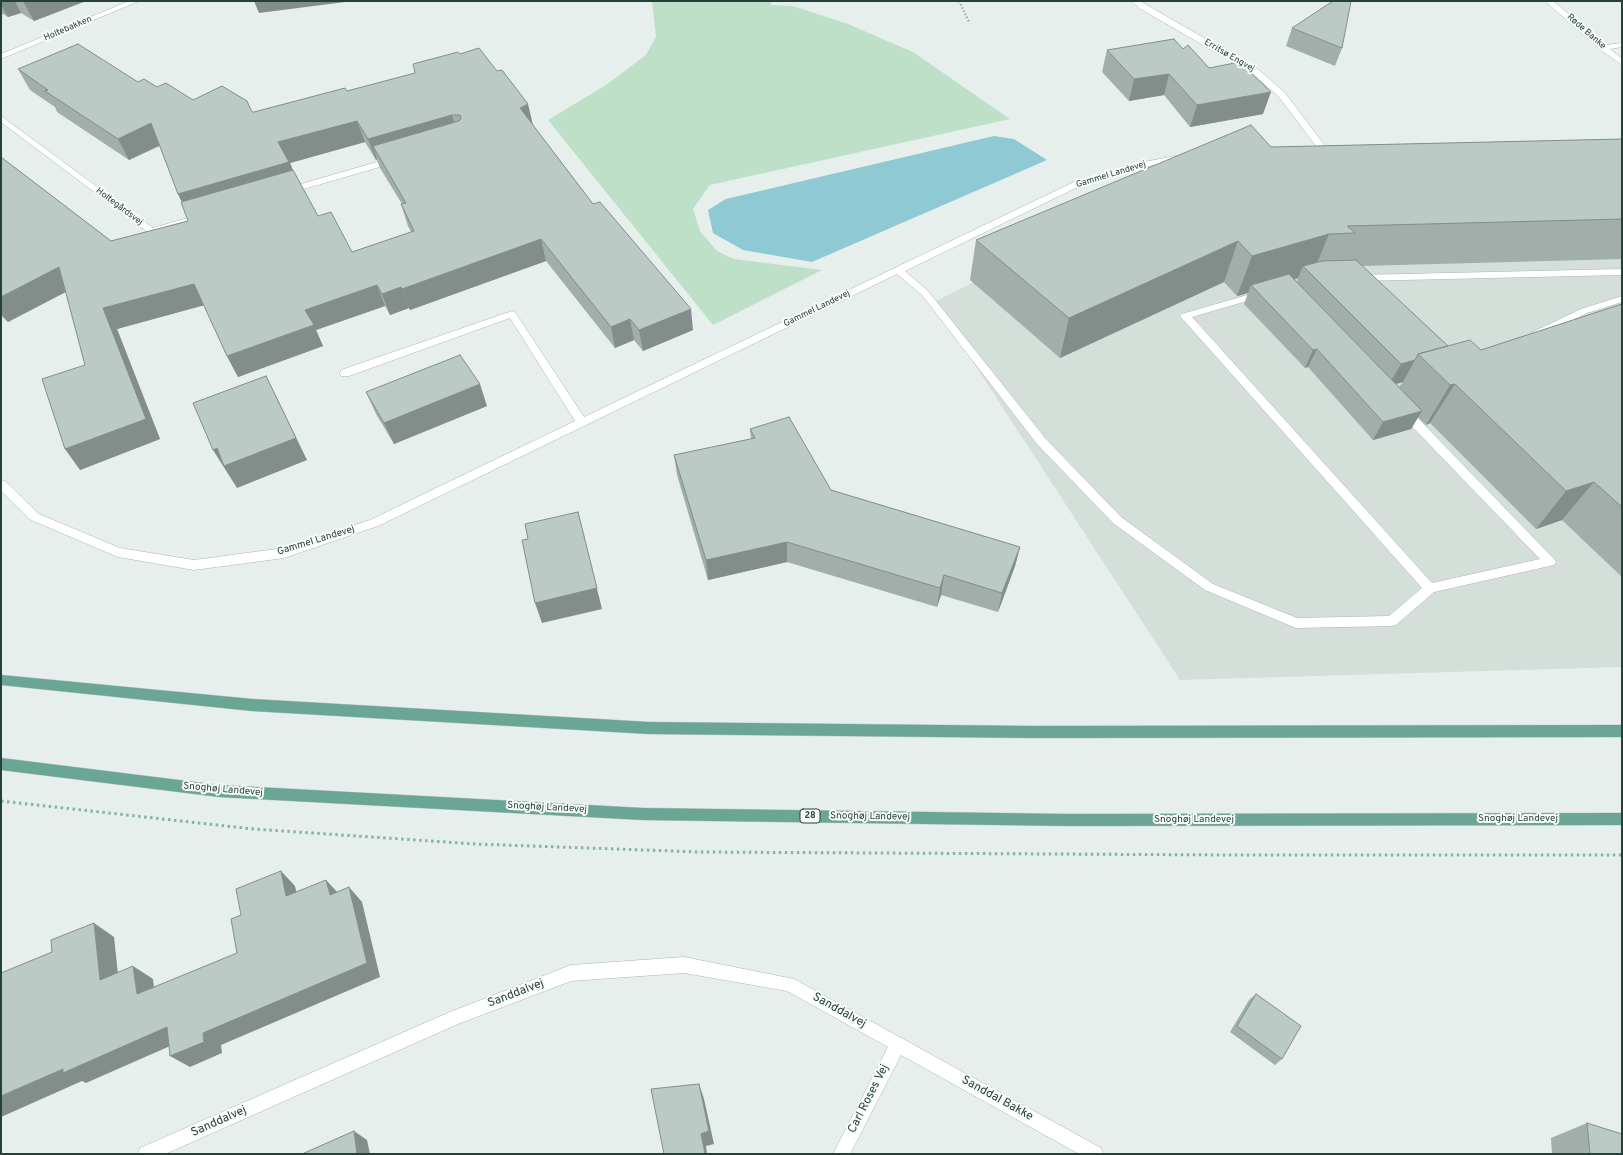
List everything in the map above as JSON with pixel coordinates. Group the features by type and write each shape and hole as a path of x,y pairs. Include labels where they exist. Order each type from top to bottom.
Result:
{"main road":[{"path":"1,680 252,705 649,728 1036,732 1622,731"},
{"name":"Snoghøj Landevej","path":"1,764 219,791 643,814 1069,820 1622,818"}],"street":[{"name":"Holtebakken","path":"1,57 135,1"},
{"name":"Erritsø Engvej","path":"1136,1 1142,6 1256,72 1282,95 1322,148"},
{"name":"Røde Banke","path":"1549,1 1622,64"},
{"path":"1604,48 1622,46"},
{"name":"Holtegårdsvej","path":"1,118 152,231 212,214"},
{"name":"Gammel Landevej","path":"1,484 35,517 118,552 194,565 284,553 374,523 1077,184 1152,162 1198,154"},
{"path":"280,193 401,157"},
{"path":"898,270 925,293 1041,441 1117,520 1209,587 1296,623 1392,621 1430,588 1550,562 1396,403"},
{"path":"1351,278 1622,272"},
{"path":"1269,292 1185,316 1430,588"},
{"path":"1529,338 1584,311 1622,299"},
{"path":"345,372 512,314 582,423"},
{"name":"Sanddalvej","path":"146,1154 455,1017 571,973 684,965 789,984 898,1044"},
{"name":"Carl Roses Vej","path":"841,1154 898,1044"},
{"name":"Sanddal Bakke","path":"898,1044 1095,1154"}],"path":[{"path":"959,1 968,22"}],"shaded area":[{"path":"1622,170 1622,667 1180,680 934,302 1186,176"}],"green space":[{"path":"652,1 770,1 772,5 793,6 848,24 913,52 1010,119 710,185 693,209 700,231 717,251 734,259 822,270 713,325 548,120 606,85 646,55 656,37"}],"water":[{"path":"994,136 1014,139 1047,160 812,262 743,250 713,233 708,210 726,199"}],"building":[{"path":"1333,1 1351,1 1342,48 1292,28"},
{"path":"1174,39 1183,49 1188,45 1209,68 1240,62 1271,92 1197,105 1169,74 1134,79 1107,50"},
{"path":"78,44 138,82 144,79 157,87 166,83 193,100 222,86 247,101 252,112 345,88 347,91 415,73 413,64 458,52 460,54 479,48 497,71 502,70 528,104 520,108 593,204 600,202 691,309 639,330 630,319 611,327 541,239 402,289 401,287 382,294 377,285 305,310 314,325 227,356 194,284 103,308 146,419 65,449 42,379 85,365 59,267 1,297 1,157 111,241 188,221 181,202 293,170 318,216 331,212 352,252 414,231 401,204 406,203 373,146 459,121 461,119 460,115 452,115 368,139 357,121 278,142 289,162 178,194 151,123 118,139 45,91 48,90 18,69"},
{"path":"1251,125 1271,147 1622,139 1622,219 1347,226 1355,233 1329,234 1252,256 1238,241 1069,318 976,240"},
{"path":"1356,260 1448,346 1418,354 1415,360 1401,364 1303,266 1322,261"},
{"path":"1289,274 1422,411 1383,422 1317,349 1313,350 1251,285"},
{"path":"1622,304 1622,507 1594,482 1566,491 1455,384 1450,385 1418,354 1470,340 1481,350"},
{"path":"460,355 480,384 384,423 366,392"},
{"path":"266,376 296,438 224,466 217,448 213,450 193,403"},
{"path":"789,417 831,490 1020,547 1002,593 944,575 940,588 787,542 706,560 674,455 755,438 750,429"},
{"path":"578,512 597,588 535,603 522,540 528,539 525,524"},
{"path":"281,871 286,896 326,880 330,895 349,887 367,963 203,1033 204,1042 170,1056 167,1027 63,1073 63,1069 1,1096 1,973 52,952 51,940 94,923 100,980 133,966 137,994 237,953 231,919 241,915 236,889"},
{"path":"1256,994 1301,1026 1282,1059 1237,1026"},
{"path":"699,1084 709,1131 701,1134 705,1154 664,1154 651,1089"},
{"path":"1587,1123 1622,1134 1622,1154 1590,1154"},
{"path":"354,1131 357,1154 302,1154"}]}
